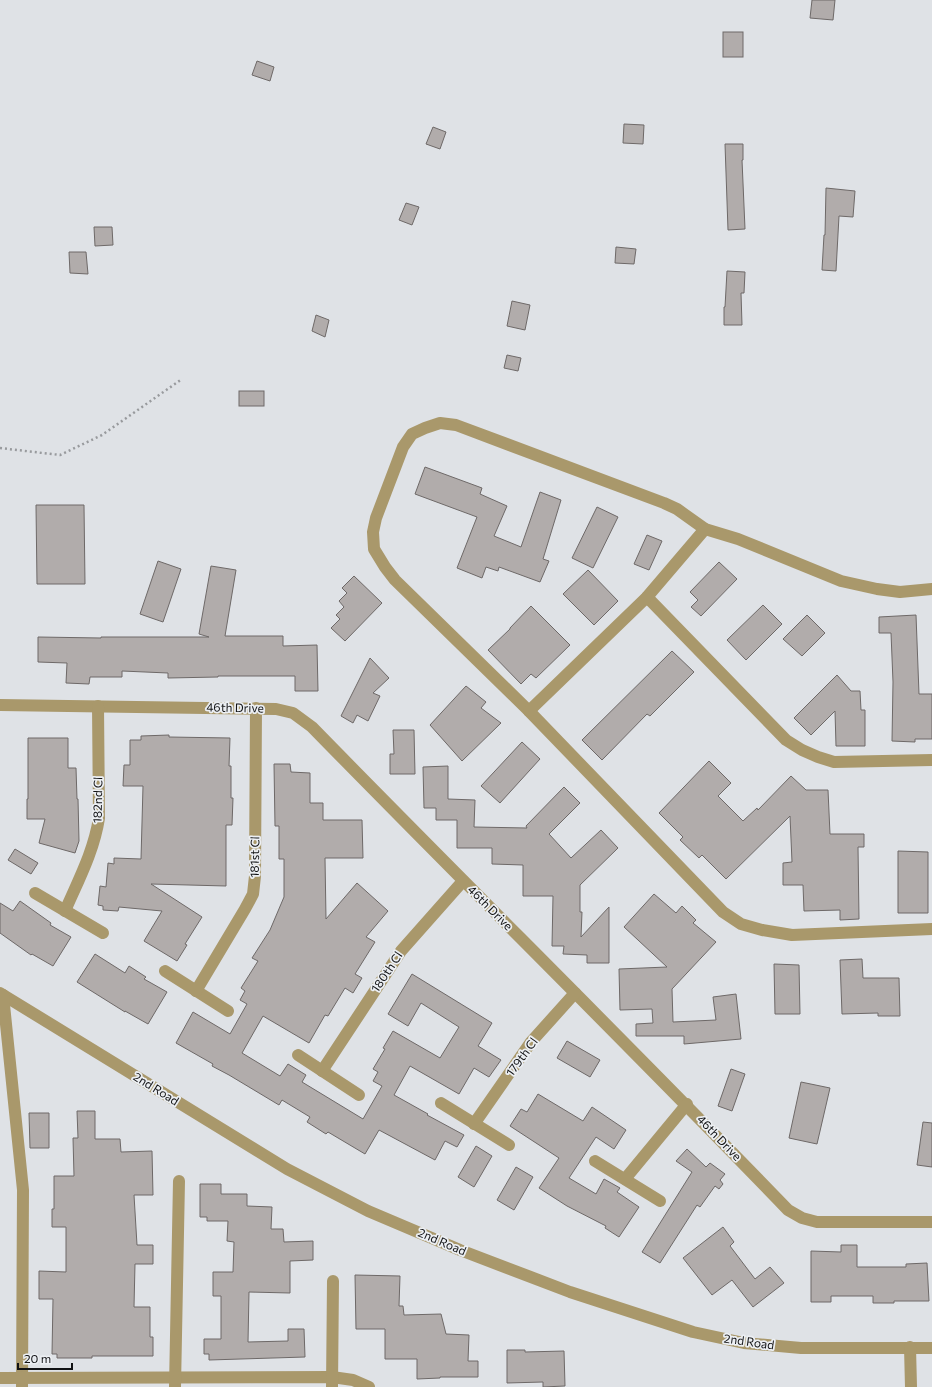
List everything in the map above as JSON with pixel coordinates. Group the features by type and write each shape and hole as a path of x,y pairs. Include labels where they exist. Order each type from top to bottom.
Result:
{"street":[{"path":"932,589 900,592 841,581 738,539 705,529 677,509 456,425 440,423 412,434 403,447 376,518 373,532 374,549 395,580 529,711 723,912 741,924 762,930 792,935 932,929"},
{"path":"529,711 647,597 705,529"},
{"path":"647,597 786,740 802,750 834,762 932,760"},
{"name":"46th Drive","path":"0,705 256,708 276,709 293,714 312,727 575,994 687,1104 788,1210 802,1218 817,1222 932,1222"},
{"name":"182nd Cl","path":"65,911 97,832 99,818 98,706"},
{"name":"181st Cl","path":"196,991 245,909 252,894 255,876 256,708"},
{"name":"180th Cl","path":"322,1071 401,951 463,881"},
{"path":"35,893 103,933"},
{"path":"165,971 228,1011"},
{"path":"1,994 22,1190 22,1383"},
{"name":"2nd Road","path":"1,994 287,1168 368,1210 468,1253 570,1292 700,1334 744,1343 801,1348 932,1348"},
{"name":"179th Cl","path":"474,1124 531,1042 575,994"},
{"path":"298,1056 359,1096"},
{"path":"441,1103 509,1145"},
{"path":"625,1179 687,1104"},
{"path":"595,1161 660,1201"},
{"path":"175,1382 178,1181"},
{"path":"332,1382 333,1281"},
{"path":"910,1347 911,1387"},
{"path":"0,1378 22,1383 332,1382 353,1380 369,1387"}],"path":[{"path":"0,448 60,455 102,435 182,379"}],"building":[{"path":"812,0 835,0 833,20 810,18"},
{"path":"723,32 743,32 743,57 723,57"},
{"path":"257,61 274,67 270,81 252,75"},
{"path":"624,124 644,125 643,144 623,143"},
{"path":"433,127 446,132 440,149 426,144"},
{"path":"725,144 743,144 742,160 745,229 728,230"},
{"path":"826,188 855,191 853,217 839,216 836,271 822,270 825,235"},
{"path":"406,203 419,207 412,225 399,220"},
{"path":"94,227 112,227 113,245 95,246"},
{"path":"616,247 636,249 634,264 615,263"},
{"path":"69,252 86,252 88,274 70,273"},
{"path":"727,271 745,272 744,293 741,293 742,325 724,325"},
{"path":"512,301 530,305 525,330 507,326"},
{"path":"316,315 329,320 325,337 312,331"},
{"path":"507,355 521,358 518,371 504,368"},
{"path":"239,391 264,391 264,406 239,406"},
{"path":"425,467 482,488 480,494 507,506 494,536 521,547 540,492 561,500 543,559 549,561 540,582 499,567 498,571 486,567 482,578 457,568 477,517 415,494"},
{"path":"36,505 84,505 85,584 37,584"},
{"path":"597,507 618,517 593,568 572,558"},
{"path":"647,535 662,541 649,570 634,564"},
{"path":"158,561 181,569 163,622 140,614"},
{"path":"719,562 737,579 701,616 691,607 698,600 690,592"},
{"path":"211,566 236,570 225,636 283,636 283,646 317,645 318,691 295,691 295,676 218,676 168,678 168,673 122,671 122,677 90,677 89,684 66,683 67,663 38,662 38,637 209,637 199,634"},
{"path":"588,570 618,601 594,625 563,594"},
{"path":"354,576 382,603 345,641 331,628 340,619 336,615 344,607 339,601 347,593 342,588"},
{"path":"763,605 782,624 746,660 727,640"},
{"path":"531,606 570,645 536,678 531,674 521,684 488,650"},
{"path":"807,615 825,633 802,656 783,639"},
{"path":"916,615 919,694 932,694 932,739 915,739 915,742 892,741 893,682 891,633 879,633 879,617"},
{"path":"672,651 694,672 650,716 647,714 602,760 582,740"},
{"path":"370,658 389,678 373,693 380,696 368,721 357,715 353,723 341,716"},
{"path":"837,675 851,691 860,691 861,710 865,710 865,746 836,746 835,711 811,735 794,718"},
{"path":"466,686 486,702 481,708 501,723 462,761 430,725"},
{"path":"393,730 414,730 415,774 390,774 390,754 394,754"},
{"path":"169,735 169,737 230,738 229,766 231,766 231,798 233,798 232,825 226,825 226,886 151,884 202,917 185,944 187,945 177,961 144,941 162,911 119,907 118,911 103,910 103,906 98,905 100,886 106,887 108,863 114,864 114,858 141,859 143,786 123,786 124,765 130,765 130,740 141,740 141,736"},
{"path":"28,738 68,738 68,768 76,768 78,799 79,841 75,853 39,843 45,819 27,819"},
{"path":"522,742 540,759 500,803 481,786"},
{"path":"709,761 731,783 718,796 743,821 757,808 758,810 791,776 806,790 828,790 830,834 864,834 864,847 858,847 859,919 840,920 840,910 804,911 803,885 783,885 783,863 792,862 790,816 726,879 702,855 699,858 680,840 683,837 659,813"},
{"path":"274,764 290,764 291,772 310,773 310,803 323,803 323,820 362,820 363,858 325,858 326,919 357,883 388,911 366,937 375,942 355,974 362,978 353,993 345,988 328,1016 325,1015 309,1043 263,1016 242,1053 280,1076 288,1064 306,1075 302,1082 363,1119 382,1086 373,1081 378,1072 373,1069 385,1049 383,1048 393,1031 440,1058 459,1027 421,1003 408,1026 388,1014 412,974 492,1023 478,1046 501,1060 489,1077 474,1068 459,1094 410,1066 394,1095 464,1135 457,1147 445,1141 435,1160 379,1130 365,1154 328,1132 326,1134 307,1122 310,1117 282,1100 279,1105 176,1043 193,1012 230,1034 247,1004 240,1000 245,991 241,988 258,961 252,958 270,930 284,897 284,859 279,859 279,826 275,826"},
{"path":"448,766 448,799 475,800 474,827 527,828 526,826 564,787 580,803 549,834 571,858 601,830 618,848 580,885 580,912 582,912 581,937 609,907 609,963 587,963 587,955 563,954 564,946 552,946 553,896 523,896 523,865 492,864 492,848 457,848 457,820 436,820 436,808 424,808 423,767"},
{"path":"15,849 38,863 31,874 8,860"},
{"path":"898,851 928,852 928,913 898,913"},
{"path":"654,894 676,913 682,906 696,920 693,923 716,942 672,989 673,1022 716,1020 713,997 736,994 741,1039 684,1044 684,1036 636,1036 636,1024 653,1023 652,1009 620,1010 619,969 667,967 624,927"},
{"path":"20,901 51,923 50,925 71,937 53,966 32,954 31,955 0,933 0,903 13,911"},
{"path":"95,954 125,973 129,966 146,977 144,979 167,992 148,1024 125,1012 77,982"},
{"path":"862,959 863,978 899,978 900,1016 878,1016 878,1013 842,1014 840,960"},
{"path":"774,964 799,965 800,1014 775,1014"},
{"path":"567,1041 600,1060 590,1077 557,1058"},
{"path":"731,1069 745,1074 732,1111 718,1106"},
{"path":"801,1082 830,1088 817,1144 789,1138"},
{"path":"538,1094 583,1121 592,1107 626,1130 614,1149 596,1137 569,1178 596,1194 604,1179 620,1188 617,1192 639,1207 619,1237 605,1228 606,1226 567,1206 539,1188 559,1158 510,1126 521,1109 527,1112"},
{"path":"77,1111 95,1111 95,1139 120,1139 121,1152 152,1151 153,1195 134,1195 137,1245 153,1245 153,1264 135,1264 134,1307 150,1307 150,1337 153,1337 153,1356 92,1356 92,1358 57,1358 57,1354 52,1354 53,1299 39,1299 39,1271 66,1272 66,1227 52,1227 52,1209 54,1209 54,1176 74,1176 73,1138 78,1138"},
{"path":"29,1113 49,1113 49,1148 30,1148"},
{"path":"923,1122 932,1123 932,1167 917,1165"},
{"path":"476,1146 492,1156 474,1187 458,1177"},
{"path":"687,1149 706,1167 710,1163 725,1174 720,1180 723,1184 719,1189 715,1186 700,1207 697,1205 660,1263 642,1252 692,1172 676,1161"},
{"path":"516,1167 533,1177 514,1210 497,1200"},
{"path":"200,1184 221,1184 221,1194 247,1194 247,1206 272,1207 271,1229 283,1229 284,1242 313,1241 313,1260 290,1261 290,1293 249,1292 248,1342 288,1341 288,1329 304,1329 305,1357 209,1360 209,1354 204,1354 204,1339 221,1339 221,1296 213,1296 213,1272 233,1272 234,1242 227,1241 228,1221 207,1221 207,1217 200,1217"},
{"path":"723,1227 734,1242 730,1246 755,1279 770,1267 784,1283 753,1307 732,1280 712,1295 683,1258"},
{"path":"841,1245 857,1245 857,1267 906,1267 906,1264 927,1263 929,1301 894,1301 894,1303 873,1303 873,1296 831,1296 831,1302 811,1302 811,1251 841,1252"},
{"path":"355,1275 400,1276 399,1306 403,1306 404,1315 441,1314 446,1334 469,1335 468,1361 478,1361 478,1377 440,1377 417,1379 417,1359 385,1359 385,1329 356,1329"},
{"path":"507,1350 525,1350 525,1352 564,1351 565,1386 543,1387 543,1382 507,1383"}]}
